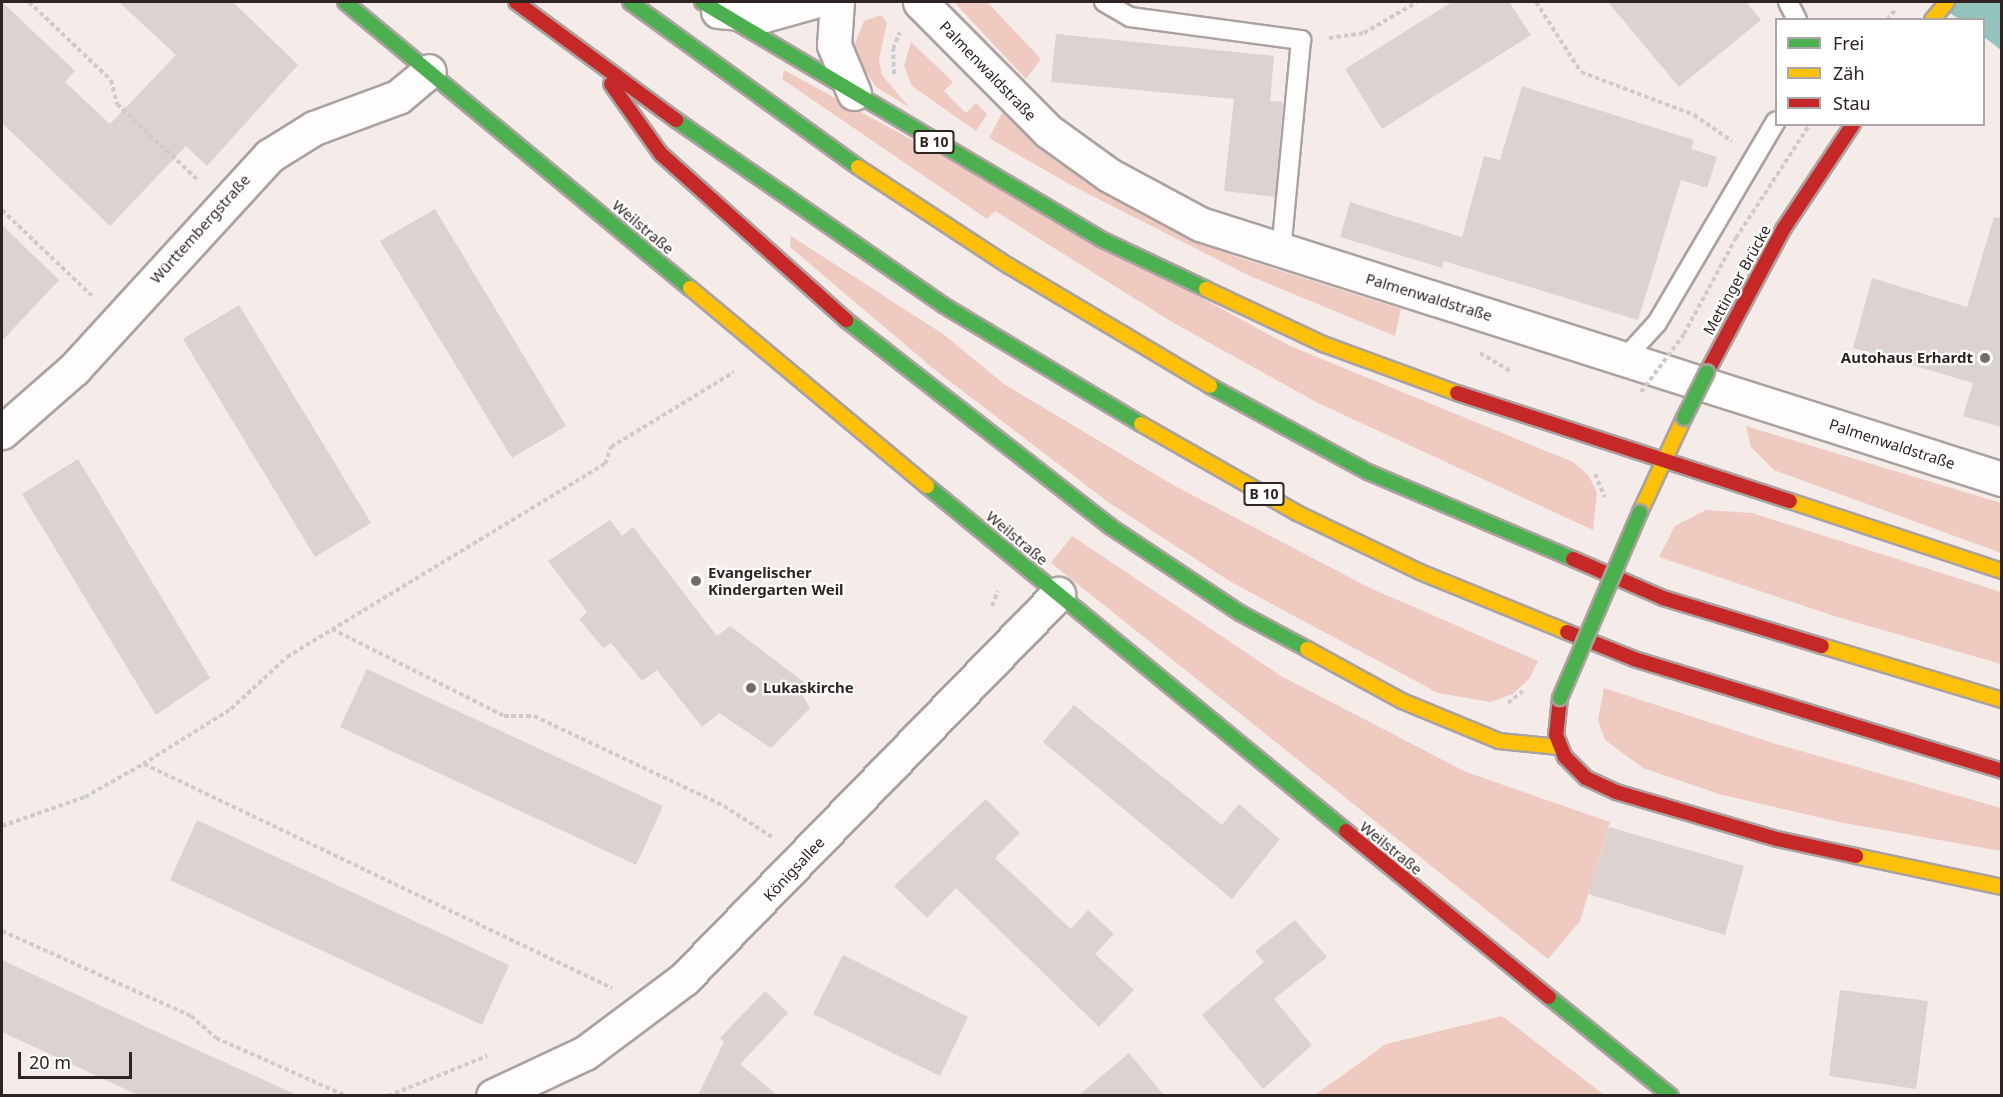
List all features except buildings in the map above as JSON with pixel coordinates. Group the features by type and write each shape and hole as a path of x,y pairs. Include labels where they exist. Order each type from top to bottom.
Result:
{"main road":[{"name":"Weilstraße","path":"345,2 1019,562 1671,1095"},
{"name":"B 10","path":"516,2 600,68 943,305 1077,388 1298,513 1420,572 1634,659 2001,771"},
{"path":"630,2 816,138 1009,266 1165,362 1368,472 1663,598 2001,700"},
{"path":"1934,18 1947,2"},
{"name":"B 10","path":"710,6 1103,240 1301,334 1443,391 1665,459"},
{"path":"600,68 661,154 770,253 886,353 1111,527 1240,613 1402,701 1499,741 1559,747 1586,778 1640,801 1777,839 2001,886"},
{"name":"Mettinger Brücke","path":"1559,747 1555,723 1560,698 1640,512 1684,418 1763,265 1852,126"},
{"path":"1665,459 2001,571"},
{"path":"1984,882 2001,900"}],"street":[{"path":"710,6 764,15 811,2"},
{"path":"837,2 834,45 854,93"},
{"name":"Palmenwaldstraße","path":"920,2 998,85 1078,154 1172,211 1281,253 1625,358 2001,479"},
{"name":"Württembergstraße","path":"2,432 55,388 118,322 222,202 283,146 314,128 390,101 429,71"},
{"name":"Königsallee","path":"493,1095 585,1053 652,1006 730,937 1058,594"}],"lane":[{"path":"1104,2 1130,17 1301,40 1281,253"},
{"path":"1788,2 1796,18"},
{"path":"1625,358 1658,323 1752,157 1775,122"}],"path":[{"path":"29,2 111,80 117,104 222,202"},
{"path":"1301,40 1364,33 1417,2"},
{"path":"1536,2 1581,72 1694,115 1752,157"},
{"path":"1641,392 1684,334 1736,238 1809,126"},
{"path":"2,210 118,322"},
{"path":"2,826 85,797 143,764 231,709 287,657 605,464 611,447 766,350"},
{"path":"1474,350 1521,377"},
{"path":"991,609 998,580 1019,562"},
{"path":"332,629 504,716 534,716 724,806 773,837 800,863"},
{"path":"143,764 652,1006"},
{"path":"765,844 780,829"},
{"path":"2,931 191,1016 216,1038 346,1095"},
{"path":"604,995 616,984"},
{"path":"388,1095 497,1052"}],"shaded area":[{"path":"954,2 987,2 1041,59 1026,79"},
{"path":"881,15 887,23 879,59 882,75 909,107 876,87 852,51 864,21"},
{"path":"911,42 953,82 944,91 966,113 976,103 987,114 976,131 912,86 904,66"},
{"path":"784,70 1290,346 1573,462 1589,476 1597,493 1593,530 1318,403 1172,322 995,211 987,219 782,79"},
{"path":"1002,113 1086,178 1183,234 1237,257 1401,309 1395,336 1250,276 1069,184 989,138"},
{"path":"791,236 943,334 1004,384 1173,485 1370,588 1538,661 1529,679 1513,694 1490,702 1438,693 1231,582 1108,502 935,370 790,247"},
{"path":"1746,426 2001,503 2001,553 1774,470 1751,447"},
{"path":"1706,510 1752,513 2001,592 2001,664 1834,616 1659,557 1675,526"},
{"path":"1072,536 1281,676 1466,772 1610,822 1580,921 1548,959 1051,563"},
{"path":"1604,688 1776,744 2001,808 2001,851 1839,822 1719,794 1643,768 1605,740 1598,720"},
{"path":"1502,1016 1604,1095 1315,1095 1386,1044"}],"water":[{"path":"1933,2 2001,2 2001,50 1985,38 1985,18 1957,18"}],"traffic: fast":[{"path":"345,2 690,288"},
{"path":"630,2 858,167"},
{"path":"702,2 1103,240 1206,289"},
{"path":"676,120 943,305 1141,424"},
{"path":"846,320 1111,527 1240,613 1307,649"},
{"path":"1684,418 1707,372"},
{"path":"1210,386 1368,472 1573,559"},
{"path":"927,486 1346,831"},
{"path":"1560,698 1640,512"},
{"path":"1549,997 1671,1096"}],"traffic: slow":[{"path":"1934,18 1947,2"},
{"path":"858,167 1009,266 1210,386"},
{"path":"690,288 927,486"},
{"path":"1206,289 1323,344 1457,393"},
{"path":"1640,512 1684,418"},
{"path":"1141,424 1297,513 1420,572 1567,632"},
{"path":"1790,501 2002,571"},
{"path":"1822,646 2002,700"},
{"path":"1307,649 1402,701 1499,741 1559,747"},
{"path":"1856,856 2002,887"}],"traffic: jam":[{"path":"516,2 676,120"},
{"path":"611,84 661,154 846,320"},
{"path":"1707,372 1784,228 1852,126"},
{"path":"1457,393 1790,501"},
{"path":"1573,559 1663,598 1822,646"},
{"path":"1567,632 1634,659 2002,771"},
{"path":"1560,698 1556,735 1565,757 1586,778 1616,792 1777,839 1856,856"},
{"path":"1346,831 1549,997"}],"place":[{"name":"Autohaus Erhardt","path":"1985,358"},
{"name":"Evangelischer Kindergarten Weil","path":"696,581"},
{"name":"Lukaskirche","path":"751,688"}]}
